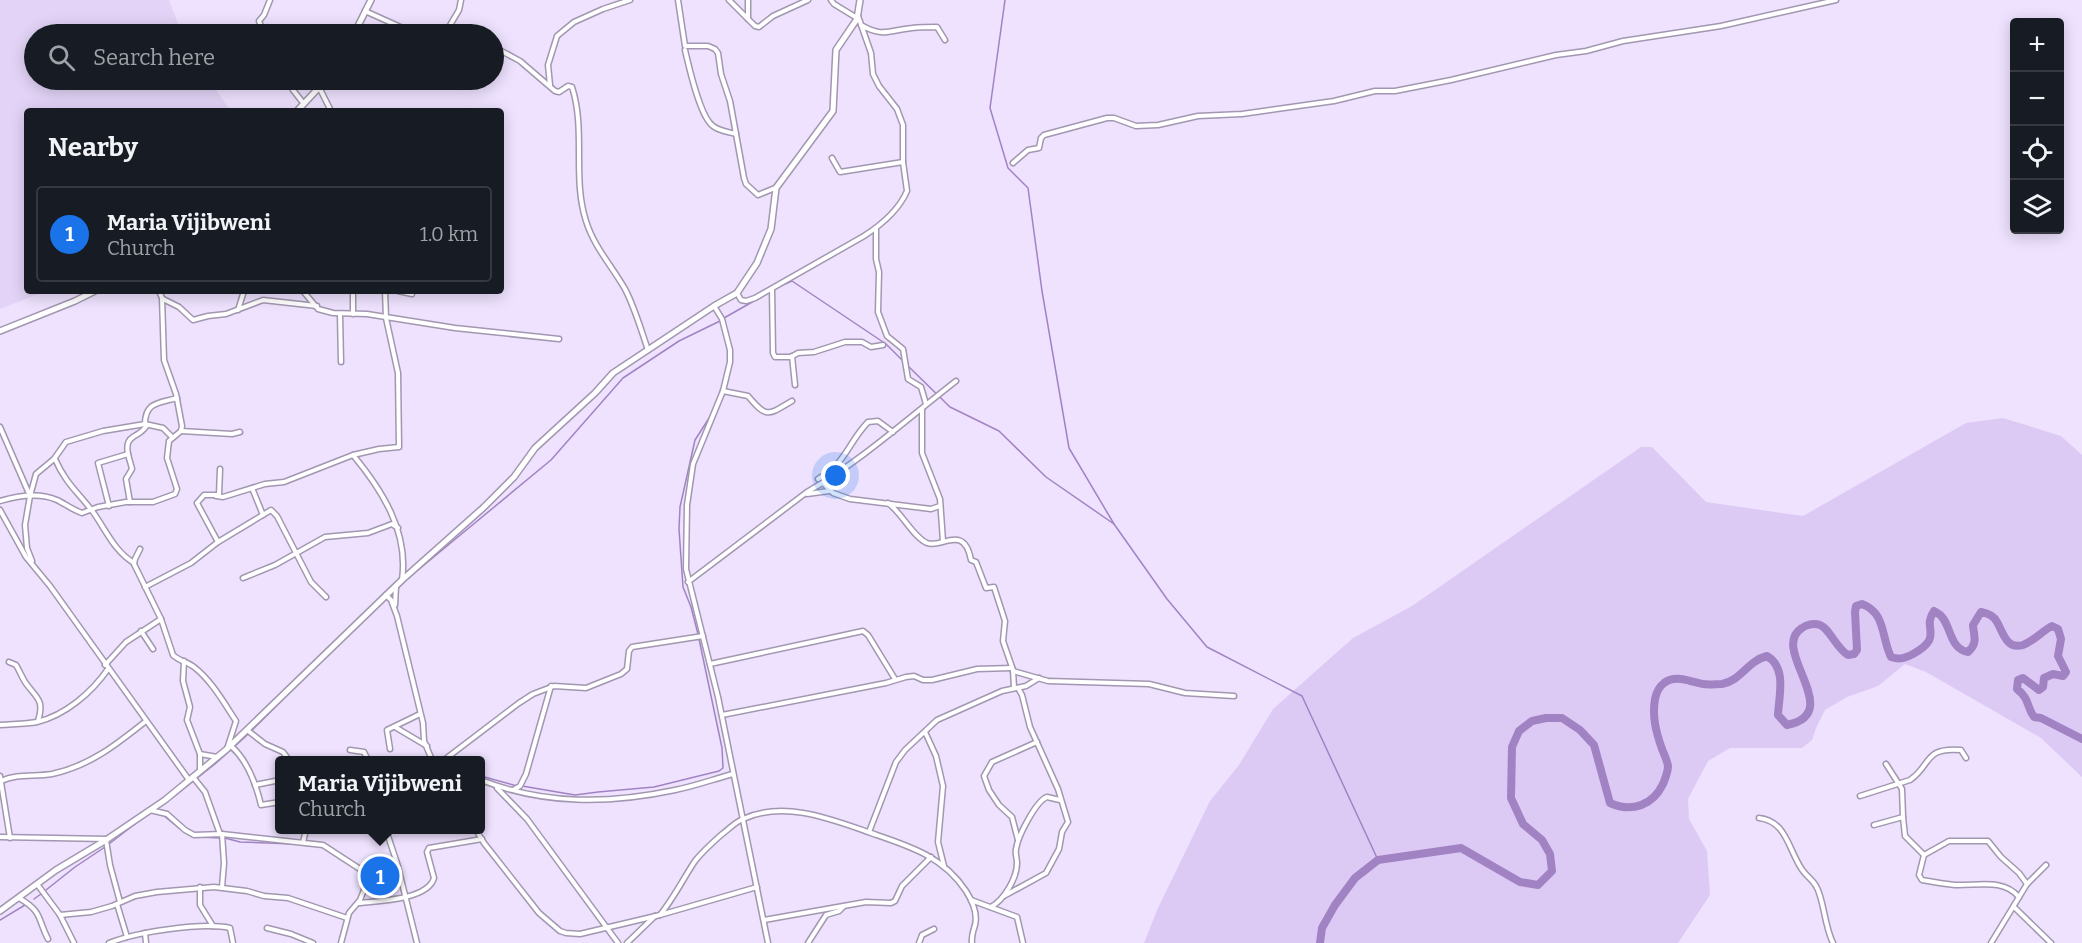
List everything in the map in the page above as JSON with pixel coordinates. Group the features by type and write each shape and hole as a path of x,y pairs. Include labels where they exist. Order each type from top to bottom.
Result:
{"street":[{"path":"260,24 259,21 270,0"},
{"path":"451,24 459,10 461,0"},
{"path":"550,86 548,65 557,36 574,22 630,0"},
{"path":"678,0 685,46 708,46 718,53 746,184 761,195 776,188 832,111 836,50 858,17 860,0"},
{"path":"729,0 748,20 759,27 773,16 808,0"},
{"path":"748,0 748,20"},
{"path":"737,293 741,300 746,301 772,289 876,229 892,213 907,191 903,162 903,125 895,105 876,80 872,69 871,53 858,17 831,0"},
{"path":"1799,0 1801,7"},
{"path":"1013,163 1028,150 1040,148 1041,138 1044,135 1091,122 1114,118 1136,126 1158,125 1198,116 1242,114 1334,101 1451,80 1623,41 1721,26 1836,0"},
{"path":"359,24 369,1"},
{"path":"365,11 394,24"},
{"path":"861,25 879,33 937,27 945,40"},
{"path":"685,50 701,107 708,122 716,128 736,135"},
{"path":"504,52 520,61 557,92 568,86 572,87 578,113 578,162 582,206 586,221 599,250 624,289 648,350"},
{"path":"292,90 304,104"},
{"path":"300,108 316,90"},
{"path":"320,90 330,108"},
{"path":"832,158 840,172 903,162"},
{"path":"0,911 79,855 107,840 229,748 396,585 491,500 514,477 535,448 595,393 613,373 737,293 757,263 771,229 776,188"},
{"path":"876,229 879,318 888,337 903,349 909,379 921,387 926,404"},
{"path":"772,289 773,354 776,357 824,350 845,342 860,342 871,347 883,345"},
{"path":"0,331 75,302 90,294"},
{"path":"160,294 164,360 177,398 181,431"},
{"path":"238,310 243,294"},
{"path":"306,294 318,309 340,314 559,339"},
{"path":"353,294 353,314"},
{"path":"218,542 197,502 204,495 223,497 265,484 284,482 353,455 399,447 398,373 386,318 385,294"},
{"path":"162,298 179,307 193,320 226,315 263,300 317,306"},
{"path":"714,306 722,319 730,350 723,391 697,454 691,477 685,537 688,582 722,715 768,943"},
{"path":"340,314 341,362"},
{"path":"792,356 795,385"},
{"path":"688,582 893,432 956,381"},
{"path":"723,391 748,396 758,410 765,412 792,401"},
{"path":"130,502 126,479 132,469 128,454 129,440 143,431 146,424 145,413 149,408 177,398"},
{"path":"922,408 921,453 938,493 942,542"},
{"path":"818,478 830,472 843,458 854,439 868,422 878,421 893,432"},
{"path":"31,565 27,548 26,516 36,474 55,459 66,442 102,431 146,424 163,428 172,437"},
{"path":"0,427 30,496"},
{"path":"84,513 100,506 153,502 171,497 177,492 166,456 168,443 181,431 232,434 240,432"},
{"path":"109,506 98,463 128,454"},
{"path":"353,455 372,478 398,528 404,560 402,580"},
{"path":"55,459 69,485 97,518 116,549 135,564 161,619 176,658 194,666 206,678 236,722 229,748"},
{"path":"216,496 219,494 220,469"},
{"path":"823,483 831,491 850,499 931,509 940,506"},
{"path":"252,488 263,515"},
{"path":"804,495 831,491"},
{"path":"0,501 16,496 53,499 80,513 97,518"},
{"path":"888,503 922,540 933,545 951,539 965,545 971,560 976,562 986,588 994,587 1005,621 1004,641 1016,688 1022,695 1027,717 1056,785 1068,822 1062,832 1059,849 1050,868 1039,877 1004,896 991,907"},
{"path":"0,510 31,565 50,586 146,721 191,778 205,792 221,834 224,863 222,887"},
{"path":"145,586 190,563 218,542 271,510 276,514 312,584 326,597"},
{"path":"243,578 328,536 364,534 392,524 398,528"},
{"path":"135,564 140,549"},
{"path":"394,608 396,585"},
{"path":"386,595 394,608 431,756"},
{"path":"0,725 38,721 75,703 101,678 106,667 126,642 161,619"},
{"path":"141,631 153,648"},
{"path":"710,664 863,631 871,639 896,679"},
{"path":"449,756 519,703 551,686 578,688 594,685 625,672 629,663 629,651 632,647 703,636"},
{"path":"184,661 183,681 190,707 187,720 200,754 200,771"},
{"path":"9,662 16,665 26,683 39,699 41,705 38,721"},
{"path":"722,715 886,683 896,679 914,676 923,680 932,680 977,669 1013,669 1059,682 1149,684 1185,693 1234,696"},
{"path":"869,832 896,762 937,720 1002,691 1030,684 1039,678"},
{"path":"525,793 523,781 551,686"},
{"path":"390,749 386,732 420,714"},
{"path":"1,782 12,777 42,775 66,770 108,750 146,721"},
{"path":"394,727 427,746"},
{"path":"247,730 286,756"},
{"path":"925,732 936,756 943,786 938,842 944,867"},
{"path":"1018,841 1012,817 999,805 989,790 984,776 992,762 1037,742"},
{"path":"229,748 245,764 262,806 275,803"},
{"path":"1860,796 1915,777 1933,754 1949,749 1961,750 1966,758"},
{"path":"350,750 364,752 366,756"},
{"path":"200,754 217,757"},
{"path":"1886,764 1902,789 1905,836 1924,855"},
{"path":"485,782 556,800 584,801 675,790 733,774"},
{"path":"0,776 10,838"},
{"path":"255,786 275,781"},
{"path":"513,790 523,781"},
{"path":"1004,896 1017,868 1018,841 1037,804 1049,796 1056,785"},
{"path":"496,786 527,819 618,943"},
{"path":"1049,796 1061,800"},
{"path":"149,810 167,814 194,835 221,834 323,845 363,871 364,890 358,903 351,909 340,943"},
{"path":"627,943 659,915 697,860 720,836 742,819 775,811 836,820 913,847 931,858 944,867 962,886 971,900 976,915 972,943"},
{"path":"0,820 6,813"},
{"path":"1874,825 1903,817"},
{"path":"1759,818 1771,819 1780,828 1802,870 1817,886 1826,927 1833,943"},
{"path":"303,842 305,834"},
{"path":"387,834 398,863 417,943"},
{"path":"479,834 539,913 555,927 572,934 659,915 757,887"},
{"path":"0,837 107,840"},
{"path":"358,903 405,897 425,889 433,883 434,874 427,852 429,848 482,839"},
{"path":"107,840 111,872 127,937"},
{"path":"2019,897 2013,890 1995,885 1980,883 1959,885 1922,880 1919,875 1924,855 1949,842 1988,841 2027,884"},
{"path":"764,920 844,906 893,902 902,886 931,858"},
{"path":"1991,943 2027,884 2046,865"},
{"path":"37,884 60,915 74,943"},
{"path":"200,887 202,910 213,927"},
{"path":"60,915 82,914 135,896 157,892 222,887 248,891 264,897 296,900 347,918"},
{"path":"19,898 36,910 42,919 48,939"},
{"path":"971,900 1017,917 1023,943"},
{"path":"808,943 826,915 839,911 844,906"},
{"path":"2014,908 2051,943"},
{"path":"109,943 145,933 213,927 230,928 233,943"},
{"path":"267,928 313,943"},
{"path":"919,943 922,935 934,929"},
{"path":"145,933 146,943"}],"shaded area":[{"path":"0,0 169,0 178,24 24,24 24,90 216,90 229,108 24,108 24,294 38,294 0,309"},
{"path":"2003,418 2061,436 2082,455 2082,777 2041,738 1926,672 1905,664 1878,686 1847,697 1825,710 1812,740 1802,748 1730,748 1708,761 1688,799 1689,819 1707,851 1710,895 1678,943 1144,943 1158,908 1210,801 1239,765 1273,709 1353,638 1412,606 1641,447 1652,447 1706,502 1803,516 1966,423"}],"waterway":[{"path":"1005,0 990,108 1008,168 1028,188 1042,291 1069,448 1114,524"},
{"path":"778,287 792,281 886,344 902,360"},
{"path":"724,318 761,297"},
{"path":"418,570 551,460 623,378 679,341 720,321"},
{"path":"908,366 950,407 999,431 1046,477 1114,524 1167,599 1207,647 1302,696 1378,860"},
{"path":"698,634 683,587 679,529 680,507 695,440 713,412"},
{"path":"357,627 409,577"},
{"path":"1320,943 1322,928 1335,905 1355,878 1378,860 1461,848 1520,882 1538,885 1552,871 1550,854 1542,840 1523,824 1511,798 1512,747 1519,731 1532,721 1562,718 1580,730 1594,745 1610,803 1626,807 1641,805 1648,802 1659,791 1668,766 1654,718 1656,695 1664,683 1678,679 1705,684 1722,684 1734,679 1754,662 1767,656 1773,661 1780,675 1778,715 1787,725 1803,718 1810,708 1809,695 1794,650 1794,638 1802,628 1818,624 1827,630 1844,652 1848,655 1854,654 1857,650 1855,612 1856,606 1862,604 1870,608 1879,619 1891,657 1897,658 1913,654 1928,642 1931,617 1934,611 1945,621 1958,647 1968,652 1974,643 1973,625 1981,612 1994,618 2009,643 2017,646 2027,643 2052,626 2058,629 2061,639 2058,656 2066,672 2063,676 2053,674 2044,678 2043,687 2039,690 2023,678 2018,680 2017,689 2026,699 2034,717 2041,718 2082,739"},
{"path":"522,786 575,795 654,787 719,771 723,768 722,748 699,639"},
{"path":"172,798 244,738 332,651"},
{"path":"485,777 517,786"},
{"path":"109,844 148,814"},
{"path":"163,815 180,829"},
{"path":"198,837 220,838"},
{"path":"225,838 240,842 294,844"},
{"path":"302,844 308,846"},
{"path":"46,890 105,847"},
{"path":"34,899 41,894"},
{"path":"0,920 25,905"}],"place":[{"name":"Maria Vijibweni","path":"380,876"}]}
